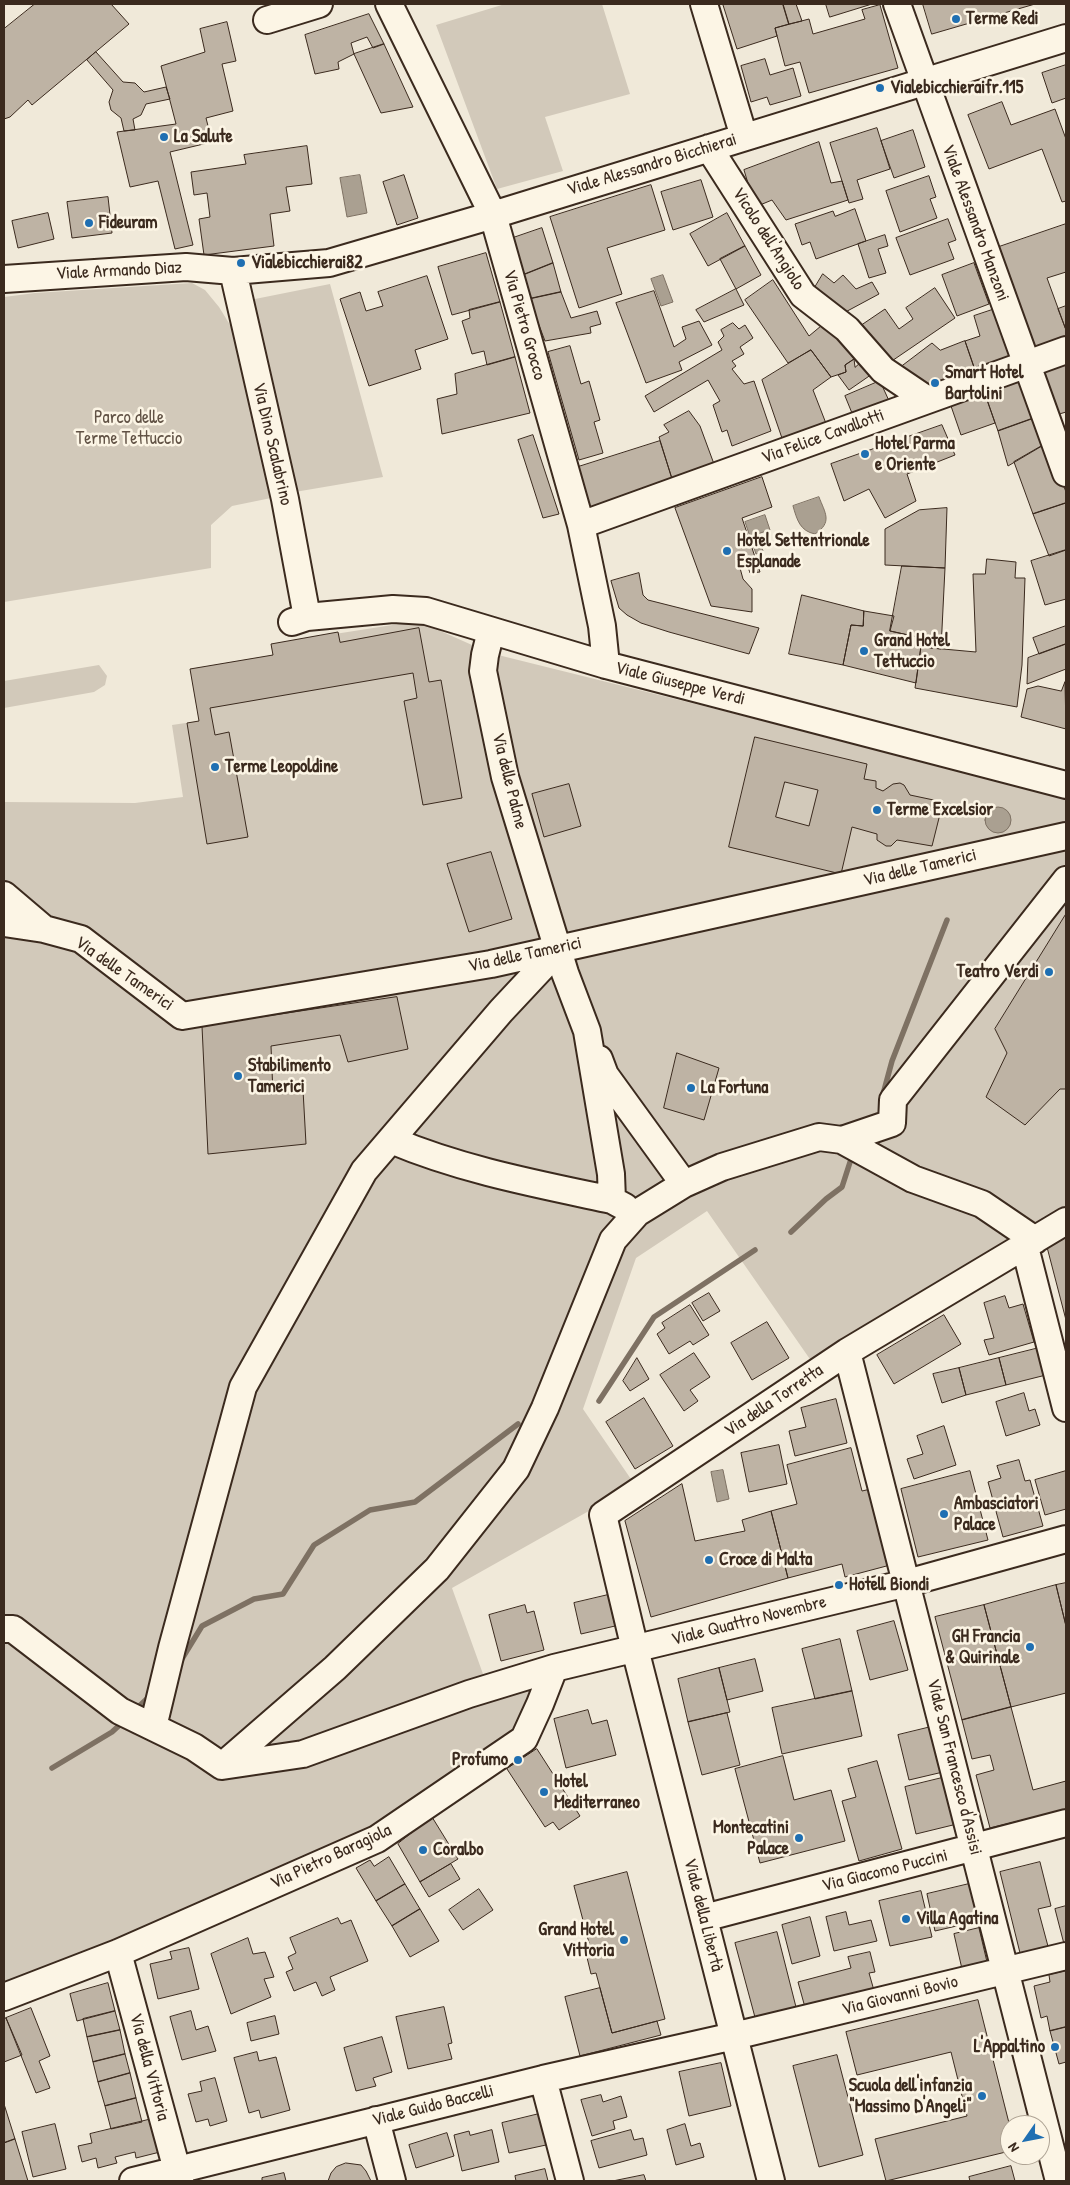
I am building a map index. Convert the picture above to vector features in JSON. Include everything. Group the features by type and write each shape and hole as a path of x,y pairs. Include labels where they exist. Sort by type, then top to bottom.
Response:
{"street":[{"path":"266,20 319,4"},
{"name":"Via Pietro Grocco","path":"389,4 493,215 581,526 602,626 606,665"},
{"path":"704,4 744,137"},
{"name":"Viale Alessandro Manzoni","path":"897,4 1066,474"},
{"name":"Viale Alessandro Bicchierai","path":"233,272 329,263 493,215 1066,38"},
{"name":"Vicolo dell'Angiolo","path":"709,148 803,295 847,329 883,370 926,400"},
{"name":"Viale Armando Diaz","path":"4,279 186,267 233,272"},
{"name":"Via Dino Scalabrino","path":"233,272 285,499 300,619"},
{"name":"Via Felice Cavallotti","path":"581,526 1066,350"},
{"name":"Viale Giuseppe Verdi","path":"300,619 393,609 426,610 606,665 1066,785"},
{"name":"Via delle Palme","path":"492,631 485,655 483,671 505,778 565,973 587,1031"},
{"name":"Via delle Tamerici","path":"4,923 44,929 81,939 182,1016 491,964 555,939 1066,836"},
{"path":"842,1140 892,1122 893,1100 1066,880"},
{"path":"4,895 44,929"},
{"path":"153,1727 172,1648 243,1387 364,1172 501,1011 555,939"},
{"path":"587,1031 605,1075 684,1184"},
{"path":"587,1031 611,1174 612,1200"},
{"path":"222,1766 335,1668 437,1569 516,1470 546,1408 613,1240 637,1212 684,1184 722,1167 788,1145 819,1137 842,1140 913,1179 982,1204 1030,1244 1060,1361 1066,1408"},
{"path":"391,1140 424,1154 481,1172 612,1200 637,1212"},
{"name":"Via della Torretta","path":"634,1649 603,1516 847,1352 1066,1221"},
{"name":"Viale San Francesco d'Assisi","path":"847,1352 1059,2181"},
{"name":"Viale Quattro Novembre","path":"634,1649 907,1584 1066,1539"},
{"path":"4,1629 13,1629 120,1711 194,1747 222,1766 302,1754 469,1694 554,1668 634,1649"},
{"name":"Viale della Libertà","path":"634,1649 771,2181"},
{"name":"Via Pietro Baragiola","path":"4,1997 118,1953 378,1839 524,1739 554,1668"},
{"name":"Via Giacomo Puccini","path":"704,1918 974,1848 1066,1822"},
{"name":"Via della Vittoria","path":"118,1953 179,2175"},
{"name":"Via Giovanni Bovio","path":"734,2036 1066,1956"},
{"name":"Viale Guido Baccelli","path":"133,2181 179,2175 376,2120 543,2079 734,2036"},
{"path":"543,2079 570,2181"},
{"path":"376,2120 392,2181"}],"green space":[{"path":"505,4 602,4 630,94 545,117 563,171 497,189 436,25"},
{"name":"Parco delle Terme Tettuccio","path":"192,283 205,290 219,307 235,333 276,497 232,506 211,525 211,568 4,602 4,297 35,293"},
{"path":"330,284 383,477 289,493 250,300"},
{"path":"418,621 490,653 1066,796 1066,1211 814,1365 707,1211 636,1258 583,1409 635,1485 452,1588 483,1674 547,1664 515,1737 374,1833 4,1988 4,802 135,803 183,797 172,725 199,721 190,669 273,655 271,644"},
{"path":"99,665 107,676 105,685 94,692 4,708 4,681"}],"shaded area":[{"path":"360,175 367,213 347,217 340,178"},
{"path":"663,275 673,302 661,306 651,279"},
{"path":"819,497 826,521 821,530 815,534 803,528 793,506"},
{"path":"765,515 770,530 757,534 763,551 756,554 745,522"},
{"path":"998,807 1007,811 1011,820 1007,829 998,833 989,829 985,820 989,811"},
{"path":"723,1470 729,1499 717,1502 711,1472"}],"building":[{"path":"35,4 111,4 129,24 32,105 28,100 10,117 4,119 4,29"},
{"path":"783,4 789,24 775,28 777,36 737,49 723,5"},
{"path":"783,4 796,4 802,21 789,24"},
{"path":"826,4 872,4 830,17"},
{"name":"Terme Redi","path":"923,4 1035,4 932,34"},
{"path":"880,5 898,68 809,93 800,62 785,66 775,28 809,19 813,34 865,19 862,10"},
{"path":"369,14 384,44 373,48 367,37 351,43 354,54 338,62 339,69 315,74 305,35"},
{"name":"La Salute","path":"227,22 236,61 222,64 233,111 206,118 212,142 170,152 193,245 175,249 158,181 130,187 117,132 176,124 161,66 205,52 200,29"},
{"path":"384,44 413,107 381,113 354,54"},
{"path":"96,52 123,82 135,83 144,92 166,87 170,99 146,104 141,115 133,119 135,130 124,131 121,118 111,110 109,102 113,90 87,60"},
{"path":"765,59 770,75 793,68 801,96 770,105 767,97 751,102 741,66"},
{"path":"1066,65 1066,98 1052,103 1042,73"},
{"path":"1002,102 1011,125 1055,109 1066,139 1066,201 1062,202 1042,149 989,169 968,115"},
{"path":"877,128 890,169 857,180 863,199 849,203 830,143"},
{"path":"913,130 925,167 894,178 881,141"},
{"path":"819,142 831,183 842,181 848,200 786,220 772,200 760,205 750,190 744,170"},
{"path":"307,146 312,184 286,187 290,211 270,214 274,246 204,255 199,219 210,217 207,193 194,195 191,172 246,164 244,155"},
{"path":"404,175 418,218 397,225 383,182"},
{"path":"929,176 936,197 930,199 937,218 900,232 886,191"},
{"path":"701,180 713,217 673,230 661,192"},
{"path":"651,185 665,230 607,248 622,294 579,308 550,217"},
{"path":"108,197 112,233 72,238 67,202"},
{"path":"855,209 866,241 816,259 810,242 802,245 795,224 833,211 835,216"},
{"path":"48,213 54,239 18,248 12,221"},
{"path":"727,213 745,246 708,266 690,234"},
{"path":"948,219 956,240 948,243 954,259 910,275 896,238"},
{"path":"1066,224 1066,272 1047,278 1066,330 1066,341 1033,353 996,248"},
{"path":"542,228 553,263 523,275 513,238"},
{"path":"885,235 888,246 878,249 886,273 869,278 858,244"},
{"path":"745,246 761,275 736,289 720,259"},
{"path":"486,253 500,302 452,315 438,267"},
{"path":"553,263 561,292 529,299 523,275"},
{"path":"974,263 989,304 957,316 942,275"},
{"path":"823,274 834,283 843,275 856,289 872,282 879,294 838,316 811,294"},
{"path":"427,276 448,339 415,350 421,369 369,386 340,299 360,292 366,311 383,306 378,292"},
{"path":"773,280 809,336 827,321 854,359 845,365 846,372 831,377 811,350 788,363 745,300"},
{"path":"935,288 955,318 883,367 857,328 885,309 899,329 913,319 906,308"},
{"path":"736,289 744,305 704,322 696,310"},
{"path":"654,291 674,347 686,339 682,327 699,321 712,345 679,362 682,370 646,383 616,303"},
{"path":"561,292 571,318 597,311 601,324 590,327 591,333 545,341 529,299"},
{"path":"500,302 515,357 487,365 484,351 472,354 462,321 470,318 469,310"},
{"path":"1066,306 1066,330 1058,309"},
{"path":"998,308 1016,360 976,373 965,341 980,336 974,316"},
{"path":"733,323 739,329 745,325 753,338 740,347 744,354 732,361 736,366 732,369 744,384 754,381 771,431 732,446 727,430 722,432 713,405 720,401 708,380 654,412 645,396 722,350 718,342 724,336 721,330"},
{"path":"965,341 976,373 923,392 899,368 932,343 940,350"},
{"path":"570,346 581,384 589,381 600,420 594,422 603,453 579,460 548,352"},
{"path":"811,350 831,377 813,390 827,426 784,444 762,380"},
{"path":"515,357 530,413 442,434 437,399 457,394 455,374"},
{"path":"866,358 875,372 849,390 838,375 846,372 845,365 854,359 855,367"},
{"path":"1066,364 1066,412 1056,415 1042,372"},
{"path":"1024,379 1037,417 998,431 985,394"},
{"path":"880,381 890,403 854,418 845,396"},
{"path":"985,394 995,423 961,435 951,406"},
{"path":"689,411 700,426 714,464 673,482 659,437 669,432 664,425"},
{"path":"1037,417 1047,443 1008,466 998,431"},
{"path":"942,425 955,455 907,474 916,501 885,518 869,489 844,501 831,464"},
{"path":"533,435 559,514 543,518 518,440"},
{"path":"660,441 673,482 588,509 575,468"},
{"path":"1047,443 1066,492 1066,503 1033,514 1014,462"},
{"path":"762,477 772,507 742,518 760,572 750,573 744,555 737,557 743,579 752,589 752,612 711,606 675,508"},
{"path":"1066,503 1066,550 1049,556 1033,514"},
{"path":"947,508 945,568 885,565 885,529 919,510"},
{"path":"1066,550 1066,599 1045,605 1031,561"},
{"path":"987,559 1016,562 1015,578 1025,578 1022,665 1017,707 915,688 921,647 976,652 973,574 985,574"},
{"path":"902,566 945,568 941,649 921,647 922,638 890,631"},
{"path":"639,573 643,595 648,600 759,628 749,654 669,632 641,623 627,615 619,608 611,581"},
{"path":"802,595 864,611 863,626 851,625 843,665 789,654"},
{"path":"864,611 894,616 890,631 922,638 916,683 843,665 851,625 863,626"},
{"path":"1066,626 1066,644 1039,654 1033,638"},
{"name":"Terme Leopoldine","path":"419,628 429,682 441,680 462,798 423,805 404,701 417,698 413,673 210,708 215,735 229,732 248,837 207,844 187,723 199,721 190,669 273,655 271,644 338,632 340,642"},
{"path":"1066,644 1066,669 1027,684 1028,658"},
{"path":"1065,682 1066,729 1021,717 1027,689 1038,686 1061,691"},
{"name":"Terme Excelsior","path":"755,737 867,764 864,779 876,781 876,788 883,791 893,784 900,783 904,785 910,795 943,802 932,846 897,840 891,846 886,846 877,840 877,834 852,827 841,874 729,847","holes":["785,782 818,790 809,826 776,817"]},
{"path":"569,784 581,826 544,837 532,794"},
{"path":"491,852 512,919 469,932 447,864"},
{"name":"Teatro Verdi","path":"1066,914 1066,1089 1060,1089 1025,1125 986,1097 1007,1053 995,1029"},
{"name":"Stabilimento Tamerici","path":"397,997 408,1049 348,1062 340,1035 271,1046 273,1094 303,1090 306,1144 208,1154 202,1026"},
{"name":"La Fortuna","path":"677,1053 719,1068 704,1120 664,1108"},
{"path":"1066,1236 1066,1320 1047,1247"},
{"path":"709,1293 720,1311 703,1321 692,1303"},
{"path":"1005,1296 1009,1308 1023,1304 1034,1342 989,1355 984,1340 994,1338 984,1303"},
{"path":"690,1305 709,1335 693,1345 690,1341 669,1354 657,1334 665,1328 662,1323"},
{"path":"944,1315 961,1344 894,1384 877,1355"},
{"path":"767,1322 789,1358 752,1380 731,1343"},
{"path":"1039,1348 1046,1375 1006,1385 999,1358"},
{"path":"694,1353 710,1377 690,1390 698,1401 684,1411 660,1375"},
{"path":"637,1358 649,1379 630,1391 623,1381"},
{"path":"999,1358 1006,1385 966,1395 959,1368"},
{"path":"959,1368 966,1395 942,1403 933,1374"},
{"path":"1024,1393 1029,1411 1035,1409 1040,1425 1006,1436 996,1402"},
{"path":"644,1398 673,1446 635,1469 606,1422"},
{"path":"836,1399 847,1443 795,1456 789,1431 806,1427 801,1408"},
{"path":"944,1426 956,1465 914,1479 907,1459 923,1454 917,1436"},
{"path":"779,1445 787,1484 749,1492 741,1453"},
{"path":"851,1448 862,1491 875,1488 894,1564 845,1577 842,1564 788,1578 771,1511 797,1504 787,1465"},
{"path":"1019,1460 1025,1481 1030,1480 1043,1526 1003,1537 988,1482 1001,1478 997,1466"},
{"name":"Ambasciatori Palace","path":"970,1471 988,1540 918,1557 901,1489"},
{"path":"1066,1471 1066,1509 1045,1515 1035,1480"},
{"name":"Croce di Malta","path":"682,1484 695,1541 745,1531 742,1520 771,1511 788,1578 651,1617 625,1521"},
{"path":"1066,1583 1066,1626 1056,1585"},
{"path":"1056,1585 1066,1626 1066,1693 1011,1707 984,1605"},
{"path":"608,1595 615,1626 581,1634 574,1603"},
{"path":"525,1605 527,1613 534,1611 544,1650 501,1661 489,1615"},
{"path":"984,1605 1011,1707 962,1720 935,1617"},
{"path":"894,1621 908,1670 870,1680 857,1631"},
{"path":"840,1639 852,1691 815,1699 802,1649"},
{"path":"755,1659 763,1691 727,1700 719,1668"},
{"path":"719,1668 730,1712 688,1722 678,1679"},
{"path":"852,1691 862,1736 782,1754 772,1708"},
{"path":"1011,1707 1033,1790 1066,1781 1066,1815 1036,1822 1035,1817 990,1828 976,1775 994,1770 990,1755 972,1759 962,1720"},
{"path":"588,1710 592,1724 607,1720 616,1755 566,1768 554,1719"},
{"path":"727,1713 740,1765 702,1775 688,1722"},
{"path":"931,1727 943,1772 909,1780 898,1735"},
{"name":"Hotel Mediterraneo","path":"537,1749 580,1816 559,1830 553,1822 545,1827 507,1769"},
{"path":"783,1756 794,1800 831,1790 845,1841 760,1863 735,1769"},
{"path":"877,1761 902,1849 859,1861 842,1801 856,1797 848,1769"},
{"path":"946,1777 957,1824 916,1834 905,1787"},
{"path":"432,1817 458,1859 420,1882 398,1844"},
{"path":"389,1857 405,1884 376,1901 356,1868 370,1860 374,1866"},
{"path":"1040,1862 1051,1906 1038,1909 1049,1950 1021,1957 1000,1872"},
{"path":"451,1864 460,1879 429,1897 420,1882"},
{"path":"627,1872 665,2019 612,2033 596,1973 591,1974 584,1945 589,1943 574,1886"},
{"path":"405,1884 420,1909 392,1926 376,1901"},
{"path":"969,1884 978,1921 935,1931 927,1894"},
{"path":"479,1889 493,1910 463,1930 449,1910"},
{"name":"Villa Agatina","path":"921,1891 932,1937 890,1946 879,1901"},
{"path":"1066,1906 1066,1943 1064,1944 1055,1909"},
{"path":"420,1909 439,1941 410,1957 392,1926"},
{"path":"846,1912 849,1925 871,1920 877,1941 834,1951 826,1917"},
{"path":"810,1917 820,1956 792,1964 782,1925"},
{"path":"338,1918 341,1924 351,1920 368,1961 330,1977 335,1990 322,1996 316,1982 294,1991 286,1972 293,1969 288,1957 296,1953 290,1938"},
{"path":"979,1928 987,1962 962,1969 954,1934"},
{"path":"777,1932 797,2011 756,2021 735,1943"},
{"path":"248,1938 253,1954 265,1952 274,1977 264,1979 271,1997 231,2014 211,1954"},
{"path":"189,1948 199,1989 158,1999 150,1964 172,1959 170,1952"},
{"path":"870,1952 875,1972 869,1973 875,1994 806,2011 798,1982 851,1968 848,1957"},
{"path":"1066,1971 1066,2027 1050,2031 1047,2016 1041,2018 1034,1986 1050,1982 1049,1975"},
{"path":"108,1983 115,2011 77,2021 70,1994"},
{"path":"600,1988 612,2033 657,2021 661,2035 580,2056 565,1997"},
{"name":"Scuola dell'infanzia \"Massimo D'Angeli\"","path":"978,2000 1007,2115 1000,2115 1000,2153 886,2181 875,2139 967,2116 951,2052 857,2075 846,2032"},
{"path":"444,2007 452,2043 448,2044 452,2059 408,2069 396,2017"},
{"path":"31,2008 50,2056 39,2061 50,2088 36,2093 6,2018"},
{"path":"115,2011 120,2030 87,2037 83,2019"},
{"path":"191,2011 196,2030 208,2026 216,2051 182,2060 170,2017"},
{"path":"275,2016 279,2034 251,2041 247,2023"},
{"path":"6,2018 22,2055 4,2062 4,2020"},
{"path":"1066,2027 1066,2062 1059,2064 1050,2031"},
{"path":"120,2030 125,2054 93,2062 87,2037"},
{"path":"382,2037 392,2072 373,2078 376,2086 356,2091 344,2048"},
{"path":"257,2052 259,2061 276,2057 290,2110 261,2118 259,2110 249,2113 234,2058"},
{"path":"125,2054 130,2073 98,2082 93,2062"},
{"path":"837,2055 863,2155 819,2167 793,2066"},
{"path":"721,2063 731,2106 689,2116 679,2072"},
{"path":"130,2073 136,2098 105,2106 98,2082"},
{"path":"215,2078 227,2121 210,2126 208,2119 196,2122 188,2094 202,2091 200,2082"},
{"path":"601,2095 603,2102 621,2096 627,2117 613,2121 615,2129 592,2136 581,2100"},
{"path":"136,2098 142,2122 111,2129 105,2106"},
{"path":"4,2104 15,2139 4,2143"},
{"path":"539,2114 546,2145 509,2153 502,2123"},
{"path":"152,2119 160,2152 136,2158 135,2152 115,2157 117,2163 98,2168 96,2158 82,2162 78,2146 92,2143 90,2134"},
{"path":"55,2124 66,2169 33,2177 22,2132"},
{"path":"685,2124 691,2146 700,2143 704,2157 676,2165 667,2130"},
{"path":"492,2130 499,2162 462,2171 454,2135 469,2131 470,2135"},
{"path":"631,2130 634,2140 643,2138 647,2155 599,2168 591,2141"},
{"path":"447,2133 454,2156 416,2168 409,2145"},
{"path":"15,2139 28,2181 4,2181 4,2143"},
{"path":"346,2163 361,2165 371,2181 328,2181 336,2167"},
{"path":"1011,2166 1015,2181 970,2181 969,2177"},
{"path":"545,2169 548,2181 516,2181 515,2176"},
{"path":"284,2173 286,2181 262,2181 262,2178"},
{"path":"644,2175 646,2181 613,2181"}],"waterway":[{"path":"882,1098 892,1061 947,920"},
{"path":"791,1232 826,1199 842,1187 852,1156"},
{"path":"599,1401 654,1317 755,1250"},
{"path":"180,1662 202,1626 254,1599 283,1594 314,1545 370,1510 415,1502 518,1424"},
{"path":"134,1711 151,1695"},
{"path":"52,1768 112,1732 124,1721"}],"place":[{"name":"Terme Redi","path":"956,19"},
{"name":"Vialebicchieraifr.115","path":"880,88"},
{"name":"La Salute","path":"164,137"},
{"name":"Fideuram","path":"89,223"},
{"name":"Vialebicchierai82","path":"241,263"},
{"name":"Smart Hotel Bartolini","path":"935,383"},
{"name":"Hotel Parma e Oriente","path":"865,454"},
{"name":"Hotel Settentrionale Esplanade","path":"727,551"},
{"name":"Grand Hotel Tettuccio","path":"864,651"},
{"name":"Terme Leopoldine","path":"215,767"},
{"name":"Terme Excelsior","path":"877,810"},
{"name":"Teatro Verdi","path":"1049,972"},
{"name":"Stabilimento Tamerici","path":"238,1076"},
{"name":"La Fortuna","path":"691,1088"},
{"name":"Ambasciatori Palace","path":"944,1514"},
{"name":"Croce di Malta","path":"709,1560"},
{"name":"Hotell Biondi","path":"839,1585"},
{"name":"GH Francia & Quirinale","path":"1030,1647"},
{"name":"Profumo","path":"518,1760"},
{"name":"Hotel Mediterraneo","path":"544,1792"},
{"name":"Montecatini Palace","path":"799,1838"},
{"name":"Coralbo","path":"423,1850"},
{"name":"Villa Agatina","path":"906,1919"},
{"name":"Grand Hotel Vittoria","path":"624,1940"},
{"name":"L'Appaltino","path":"1055,2047"},
{"name":"Scuola dell'infanzia \"Massimo D'Angeli\"","path":"982,2096"}]}
